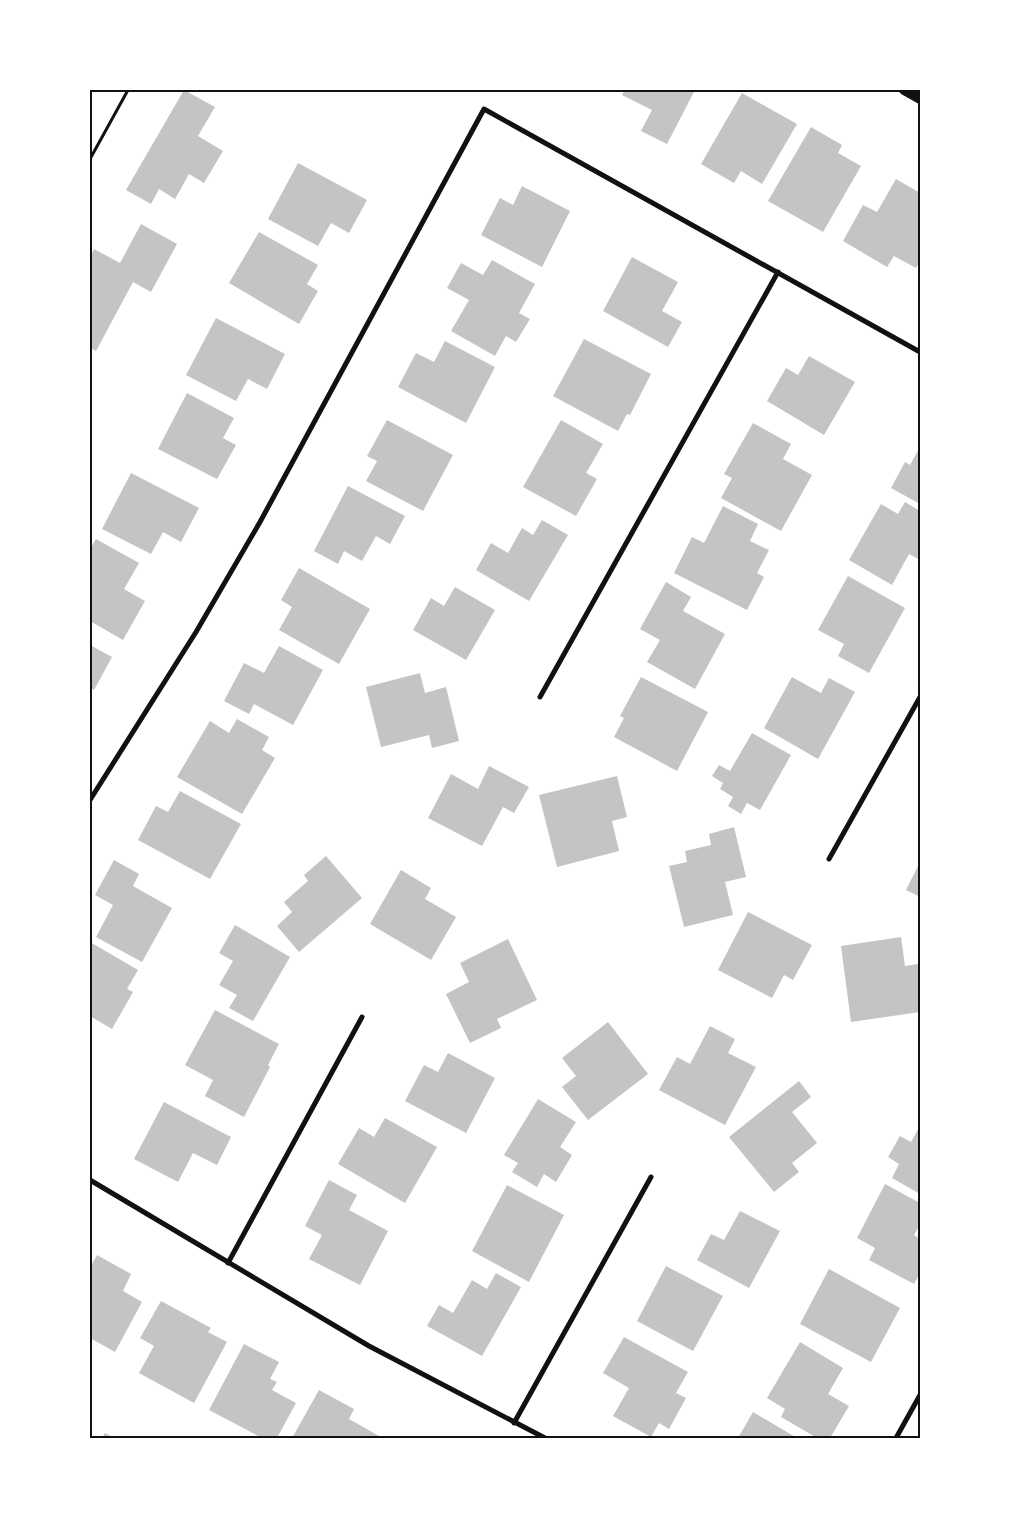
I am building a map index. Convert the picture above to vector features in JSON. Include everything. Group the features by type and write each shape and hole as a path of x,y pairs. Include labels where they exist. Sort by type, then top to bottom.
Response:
{"main road":[{"path":"904,90 920,99"}],"street":[{"path":"90,800 196,632 260,522 484,109 920,351"},
{"path":"540,697 778,272"},
{"path":"829,859 920,697"},
{"path":"228,1263 362,1017"},
{"path":"514,1423 651,1177"},
{"path":"90,1180 369,1346 545,1438"},
{"path":"896,1438 920,1395"}],"path":[{"path":"90,159 128,90"}],"building":[{"path":"184,90 215,107 198,136 223,151 204,183 189,174 175,199 159,189 151,204 126,190"},
{"path":"625,90 695,90 667,144 641,131 652,110 622,95"},
{"path":"742,93 797,124 762,184 741,171 734,183 701,164"},
{"path":"811,127 842,145 838,153 861,166 823,232 768,201"},
{"path":"298,163 367,200 349,233 331,223 318,246 268,219"},
{"path":"896,179 920,193 920,261 916,268 894,256 887,267 843,241 863,205 877,212"},
{"path":"522,186 570,211 542,267 481,235 500,198 513,205"},
{"path":"141,224 177,244 151,292 133,282 96,351 90,348 90,258 94,249 120,263"},
{"path":"259,232 318,265 307,284 318,291 299,324 229,283"},
{"path":"632,257 678,282 662,311 682,322 668,347 603,311"},
{"path":"492,260 535,284 519,313 530,319 516,342 506,336 495,356 451,331 469,300 447,288 461,263 483,275"},
{"path":"216,318 285,354 267,389 248,379 236,401 186,375"},
{"path":"584,339 651,374 630,415 627,414 618,431 553,396"},
{"path":"445,341 495,367 466,423 398,387 416,353 434,362"},
{"path":"809,356 855,382 824,435 767,401 786,368 798,375"},
{"path":"187,393 234,418 223,438 236,445 217,479 158,449"},
{"path":"387,420 453,455 423,511 366,481 377,461 367,456"},
{"path":"561,420 603,444 586,473 597,479 576,516 523,487"},
{"path":"753,423 791,444 783,459 812,475 781,531 721,498 732,478 724,474"},
{"path":"920,447 920,504 891,488 905,462 910,465"},
{"path":"131,473 199,508 181,542 163,532 151,554 102,529"},
{"path":"348,486 405,516 390,544 376,536 362,561 344,551 338,564 314,551"},
{"path":"905,502 920,511 920,560 909,554 892,585 849,560 881,504 898,514"},
{"path":"723,506 758,524 750,541 769,550 757,573 764,577 747,610 674,573 692,537 704,543"},
{"path":"542,520 568,535 529,601 476,570 491,543 508,553 522,528 533,535"},
{"path":"96,539 139,563 124,589 145,601 123,640 90,621 90,549"},
{"path":"299,568 370,609 339,664 279,630 292,607 281,600"},
{"path":"848,576 905,608 869,673 838,656 844,644 818,630"},
{"path":"666,582 691,597 683,611 725,634 695,689 647,662 660,640 640,629"},
{"path":"455,587 495,610 466,660 413,630 431,598 444,606"},
{"path":"90,645 112,657 94,690 90,688"},
{"path":"279,646 323,670 293,725 254,704 249,714 224,701 244,663 264,673"},
{"path":"420,673 425,693 446,687 459,741 432,748 429,735 381,747 366,687"},
{"path":"641,677 708,712 677,771 614,737 624,718 620,716"},
{"path":"792,677 821,693 829,678 855,692 818,759 764,728"},
{"path":"237,719 269,737 262,750 275,758 242,814 177,777 210,721 229,733"},
{"path":"752,733 791,755 760,810 747,803 741,814 728,806 733,797 720,789 723,783 712,776 719,765 730,771"},
{"path":"489,766 529,787 514,813 503,807 482,846 428,818 451,774 478,789"},
{"path":"617,776 627,817 612,821 619,851 557,867 539,795"},
{"path":"180,791 241,824 210,879 138,840 156,806 168,812"},
{"path":"734,827 746,877 725,882 733,915 684,927 669,866 687,862 685,851 711,845 709,834"},
{"path":"326,856 362,898 299,952 277,926 292,912 284,902 308,881 304,875"},
{"path":"114,860 139,874 133,886 172,908 142,962 96,937 113,905 95,895"},
{"path":"920,862 920,897 906,890"},
{"path":"401,870 431,888 425,899 456,917 431,960 370,924"},
{"path":"748,912 812,945 793,980 784,975 772,998 718,970"},
{"path":"235,925 290,957 253,1021 229,1008 237,995 219,985 233,961 219,953"},
{"path":"901,937 905,966 918,964 920,1012 851,1022 841,946"},
{"path":"508,939 537,1000 497,1019 501,1028 470,1043 446,994 469,982 460,963"},
{"path":"90,942 138,970 127,989 133,992 112,1029 90,1016"},
{"path":"215,1010 279,1044 268,1065 270,1067 244,1117 205,1096 213,1080 185,1065"},
{"path":"608,1022 648,1074 588,1120 562,1087 576,1076 562,1058"},
{"path":"710,1026 735,1039 728,1053 756,1067 725,1125 659,1090 677,1057 690,1064"},
{"path":"448,1053 495,1078 466,1133 405,1101 424,1065 438,1072"},
{"path":"799,1081 811,1097 792,1112 817,1143 792,1163 799,1172 774,1192 729,1137"},
{"path":"538,1099 576,1122 560,1147 572,1155 556,1182 544,1174 537,1187 512,1172 518,1163 504,1155"},
{"path":"164,1102 231,1137 217,1165 193,1153 178,1182 134,1159"},
{"path":"385,1118 437,1147 405,1203 338,1164 359,1128 374,1137"},
{"path":"920,1126 920,1194 892,1178 899,1164 888,1157 900,1136 911,1142"},
{"path":"329,1180 357,1195 349,1210 388,1231 360,1285 309,1259 322,1235 305,1226"},
{"path":"885,1184 920,1203 920,1224 914,1235 920,1239 920,1273 914,1284 869,1260 875,1248 857,1238"},
{"path":"507,1185 564,1215 529,1282 472,1251"},
{"path":"740,1211 780,1231 749,1288 697,1260 711,1234 724,1240"},
{"path":"97,1255 131,1274 123,1291 142,1302 115,1352 90,1338 90,1268"},
{"path":"666,1266 723,1296 693,1351 637,1321"},
{"path":"829,1269 900,1308 871,1362 800,1324"},
{"path":"496,1273 521,1287 482,1356 427,1326 439,1305 453,1313 472,1280 487,1289"},
{"path":"161,1301 211,1328 208,1332 227,1342 194,1403 139,1373 154,1346 140,1338"},
{"path":"624,1337 688,1372 676,1393 686,1398 669,1429 659,1423 651,1437 613,1416 629,1388 603,1373"},
{"path":"800,1342 843,1368 828,1394 849,1406 830,1438 817,1438 781,1417 785,1409 767,1398"},
{"path":"244,1344 279,1362 270,1379 277,1382 272,1390 296,1403 277,1438 262,1438 209,1410"},
{"path":"319,1390 354,1409 349,1419 379,1436 378,1438 292,1438"},
{"path":"753,1412 797,1438 738,1438"},
{"path":"105,1433 114,1438 102,1438"}]}
